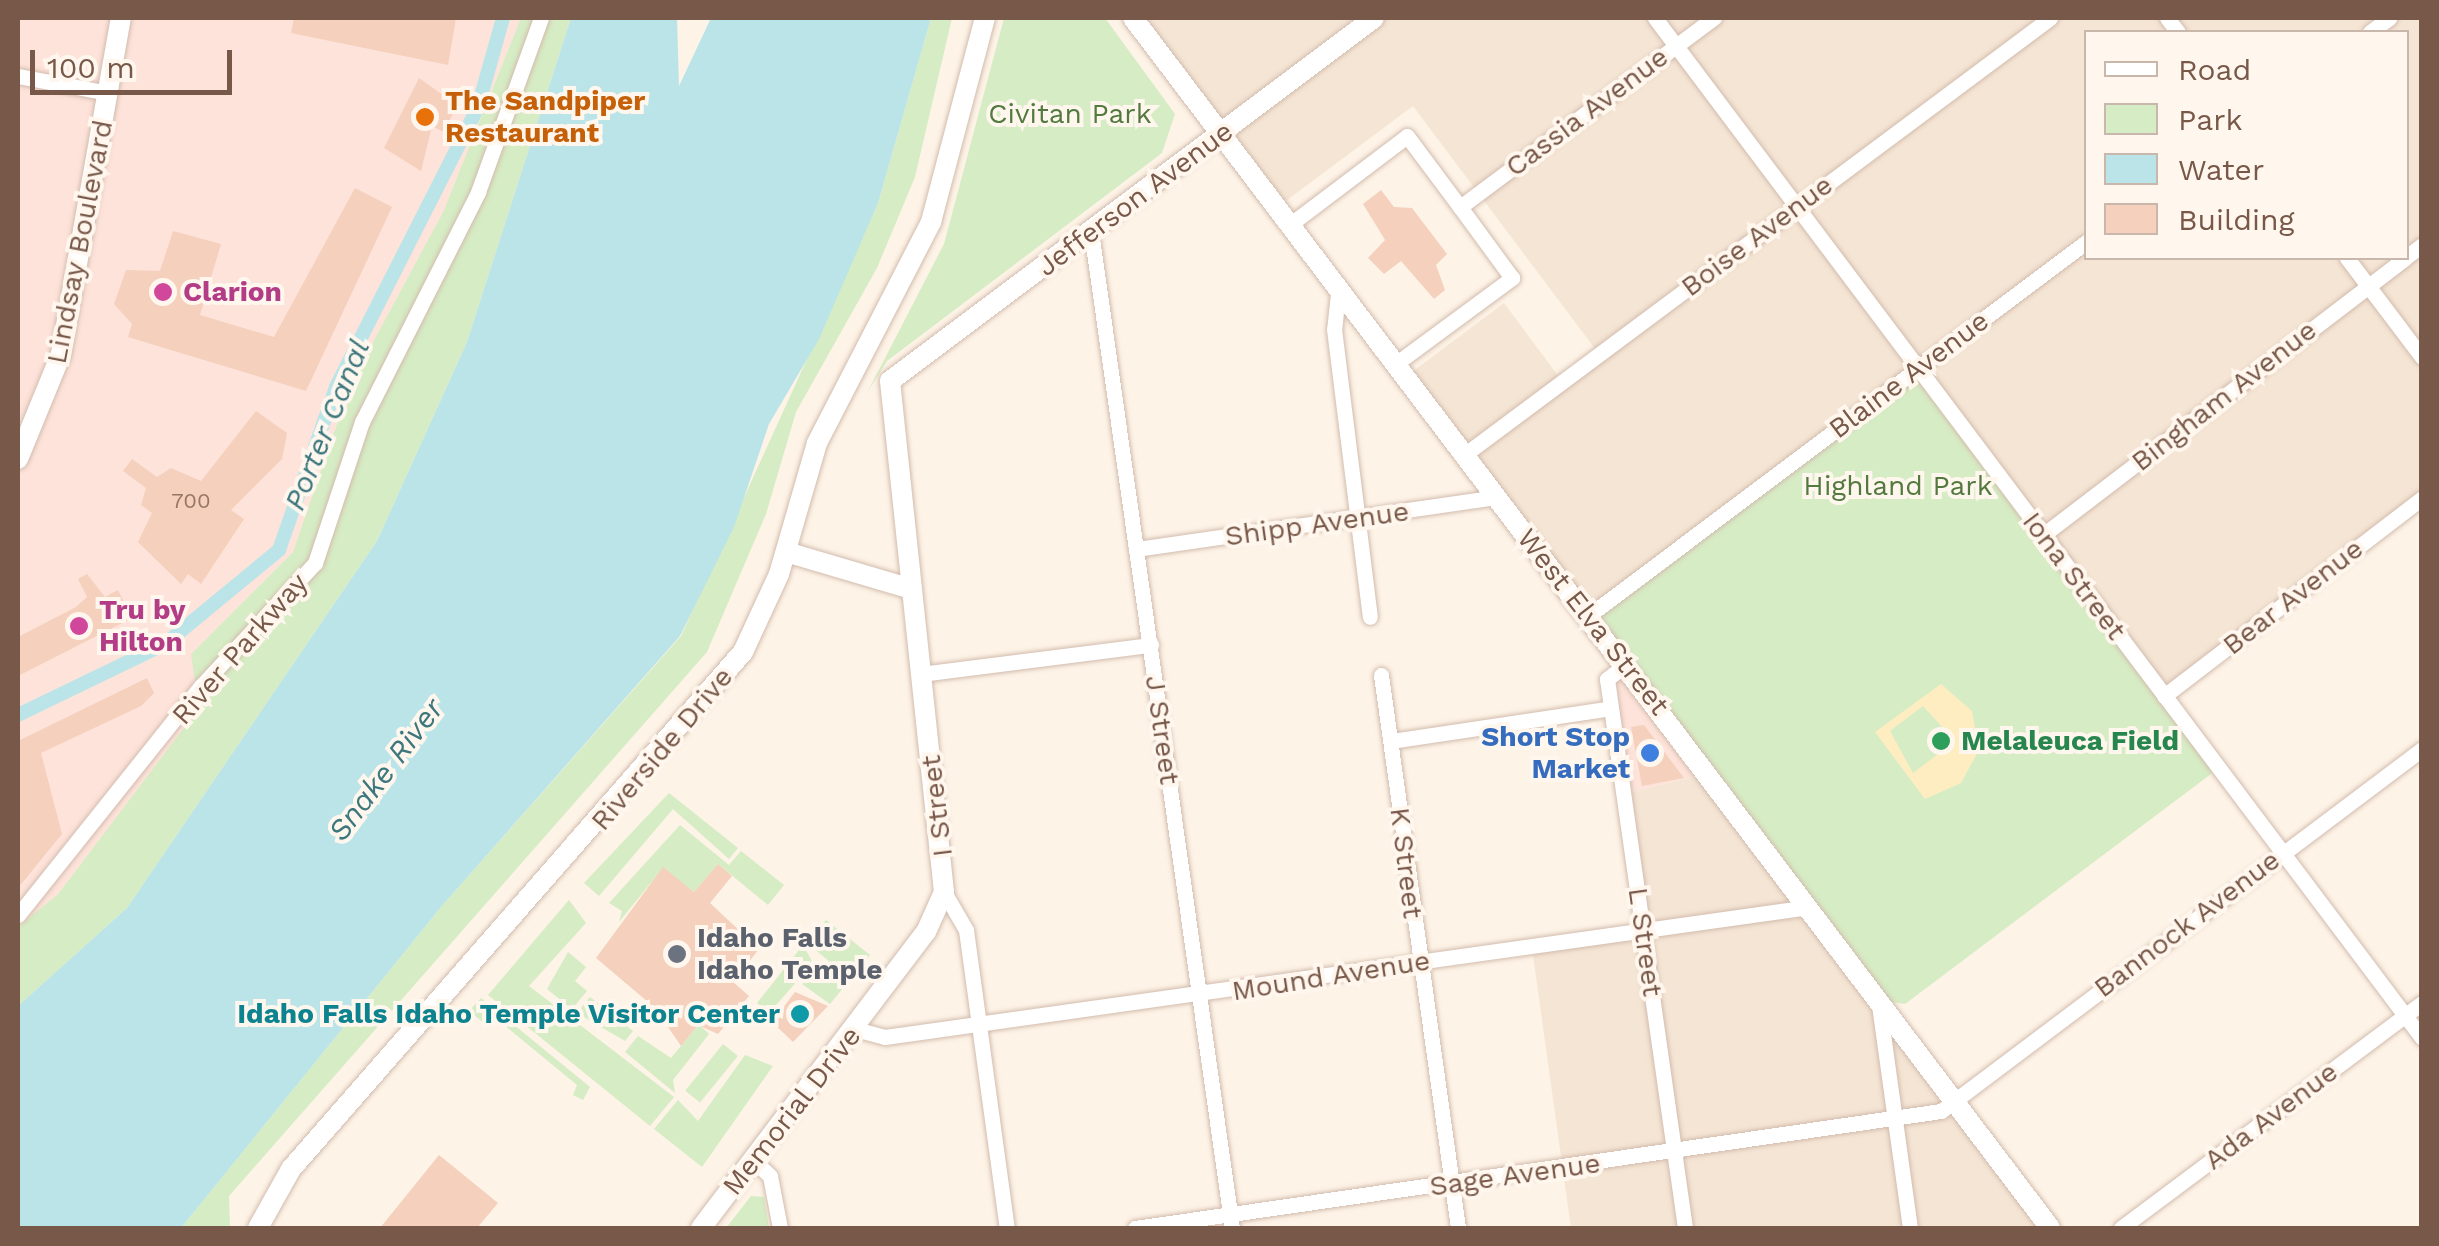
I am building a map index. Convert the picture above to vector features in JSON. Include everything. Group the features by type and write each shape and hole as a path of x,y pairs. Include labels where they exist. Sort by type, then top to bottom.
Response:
{"street":[{"name":"Lindsay Boulevard","path":"18,459 54,380 121,18"},
{"name":"River Parkway","path":"18,915 200,686 315,563 362,422 478,192 541,18"},
{"name":"Riverside Drive","path":"258,1228 298,1160 710,700 743,652 786,552 825,425 931,222 985,18"},
{"name":"West Elva Street","path":"1133,18 2050,1228"},
{"name":"Jefferson Avenue","path":"894,378 1374,18"},
{"name":"Iona Street","path":"1654,18 2422,1038"},
{"name":"Cassia Avenue","path":"1460,207 1714,18"},
{"name":"Boise Avenue","path":"1464,455 2050,18"},
{"path":"18,76 108,93"},
{"path":"1288,226 1407,136 1512,278 1394,365"},
{"name":"J Street","path":"1091,231 1231,1222"},
{"name":"Blaine Avenue","path":"1588,616 2084,244"},
{"path":"2348,260 2422,357"},
{"name":"Bingham Avenue","path":"2043,535 2402,260"},
{"path":"1338,292 1370,617"},
{"name":"I Street","path":"894,378 944,892 966,930 1007,1228"},
{"name":"Shipp Avenue","path":"1136,549 1497,497"},
{"name":"Bear Avenue","path":"2164,696 2422,498"},
{"path":"786,552 912,589"},
{"path":"920,674 1151,644"},
{"name":"L Street","path":"1626,665 1606,679 1685,1228"},
{"name":"K Street","path":"1381,676 1458,1228"},
{"path":"1391,741 1611,708"},
{"name":"Bannock Avenue","path":"1895,1120 1954,1101 2422,750"},
{"name":"Memorial Drive","path":"701,1228 855,1029 944,892"},
{"name":"Mound Avenue","path":"855,1029 885,1037 1199,996 1808,907"},
{"path":"1878,1000 1910,1228"},
{"name":"Ada Avenue","path":"2121,1228 2422,1003"},
{"name":"Sage Avenue","path":"1135,1228 1231,1222 1452,1183 1895,1120"},
{"path":"754,1161 770,1176 780,1228"}],"shaded area":[{"path":"18,18 521,18 443,212 351,383 293,552 192,653 199,708 58,894 18,927"},
{"path":"1132,18 2421,18 2421,498 2164,696 1588,616 1404,378 1504,303 1562,381 1599,354 1413,106 1275,209"},
{"path":"1625,665 1708,773 1624,794 1607,679"},
{"path":"1708,773 2050,1228 1571,1228 1532,948 1643,932 1624,794"}],"green space":[{"path":"521,18 571,18 467,342 377,541 127,908 18,1006 18,927 58,894 199,708 191,654 293,552 351,383 443,212"},
{"path":"931,18 952,18 915,177 877,268 796,412 766,514 707,652 229,1196 230,1228 181,1228 441,907 681,636 878,203"},
{"name":"Civitan Park","path":"1004,18 1105,18 1175,114 1162,153 887,361 867,393 944,244"},
{"name":"Melaleuca Field","path":"1918,368 2219,768 1905,1004 1878,1000 1588,616"},
{"path":"669,793 738,848 729,859 673,809 599,896 584,883"},
{"path":"680,825 729,865 741,851 784,885 768,905 718,864 694,892 663,868 619,922 622,911 609,903"},
{"path":"569,900 586,923 529,986 674,1097 650,1126 488,995"},
{"path":"826,920 870,955 830,1004 802,984 829,961 807,943"},
{"path":"803,945 813,963 769,1013 757,1003"},
{"path":"568,952 586,967 575,981 587,991 572,1009 547,989"},
{"path":"590,997 633,1031 625,1041 577,1013"},
{"path":"481,998 590,1087 583,1100 573,1095 577,1085 493,1016 484,1023 469,1011"},
{"path":"699,1024 709,1034 673,1080 675,1093 625,1052 638,1036 671,1058"},
{"path":"723,1044 738,1056 700,1103 685,1091"},
{"path":"745,1055 773,1066 702,1167 654,1129 678,1100 698,1121"},
{"path":"751,1196 764,1197 769,1228 726,1228"}],"sand":[{"path":"1941,684 1972,711 1979,750 1961,783 1925,799 1875,732","holes":["1923,706 1955,741 1913,773 1890,731"]}],"water":[{"name":"Snake River","path":"571,18 677,18 679,86 711,18 931,18 878,203 819,339 769,424 734,527 680,636 441,907 181,1228 18,1228 18,1006 127,908 377,541 467,342"}],"building":[{"path":"294,18 456,18 448,65 291,33"},
{"name":"The Sandpiper Restaurant","path":"419,78 457,105 444,132 432,126 421,171 384,148"},
{"name":"Clarion","path":"355,188 392,207 306,391 128,337 132,324 114,304 126,270 160,271 173,231 221,244 200,315 274,337"},
{"path":"1381,190 1394,207 1412,208 1447,254 1436,265 1445,290 1434,299 1401,261 1384,274 1368,258 1385,240 1363,204"},
{"path":"256,411 287,433 282,459 231,510 244,519 201,584 188,574 181,584 138,542 152,513 141,505 146,488 123,471 132,459 157,477 171,468 201,481"},
{"name":"Tru by Hilton","path":"87,574 105,597 118,590 132,618 18,676 18,637 76,607 87,597 78,579"},
{"path":"147,678 154,693 141,706 41,753 62,834 18,888 18,741"},
{"name":"Short Stop Market","path":"1644,725 1684,778 1642,786 1631,727"},
{"name":"Idaho Falls Idaho Temple","path":"718,864 732,876 710,903 759,949 733,982 749,996 718,1034 698,1025 681,1046 655,1008 596,958 663,867 694,892"},
{"name":"Idaho Falls Idaho Temple Visitor Center","path":"795,992 828,1006 793,1042 772,1022"},
{"path":"439,1155 498,1203 477,1228 380,1228"}],"waterway":[{"name":"Porter Canal","path":"18,715 165,644 279,550 336,387 478,107 503,18"}],"place":[{"name":"The Sandpiper Restaurant","path":"425,117"},
{"name":"Clarion","path":"163,292"},
{"name":"Tru by Hilton","path":"79,626"},
{"name":"Melaleuca Field","path":"1941,741"},
{"name":"Short Stop Market","path":"1650,753"},
{"name":"Idaho Falls Idaho Temple","path":"677,954"},
{"name":"Idaho Falls Idaho Temple Visitor Center","path":"800,1014"}],"park label":[{"name":"Highland Park","path":"1898,486"}]}
